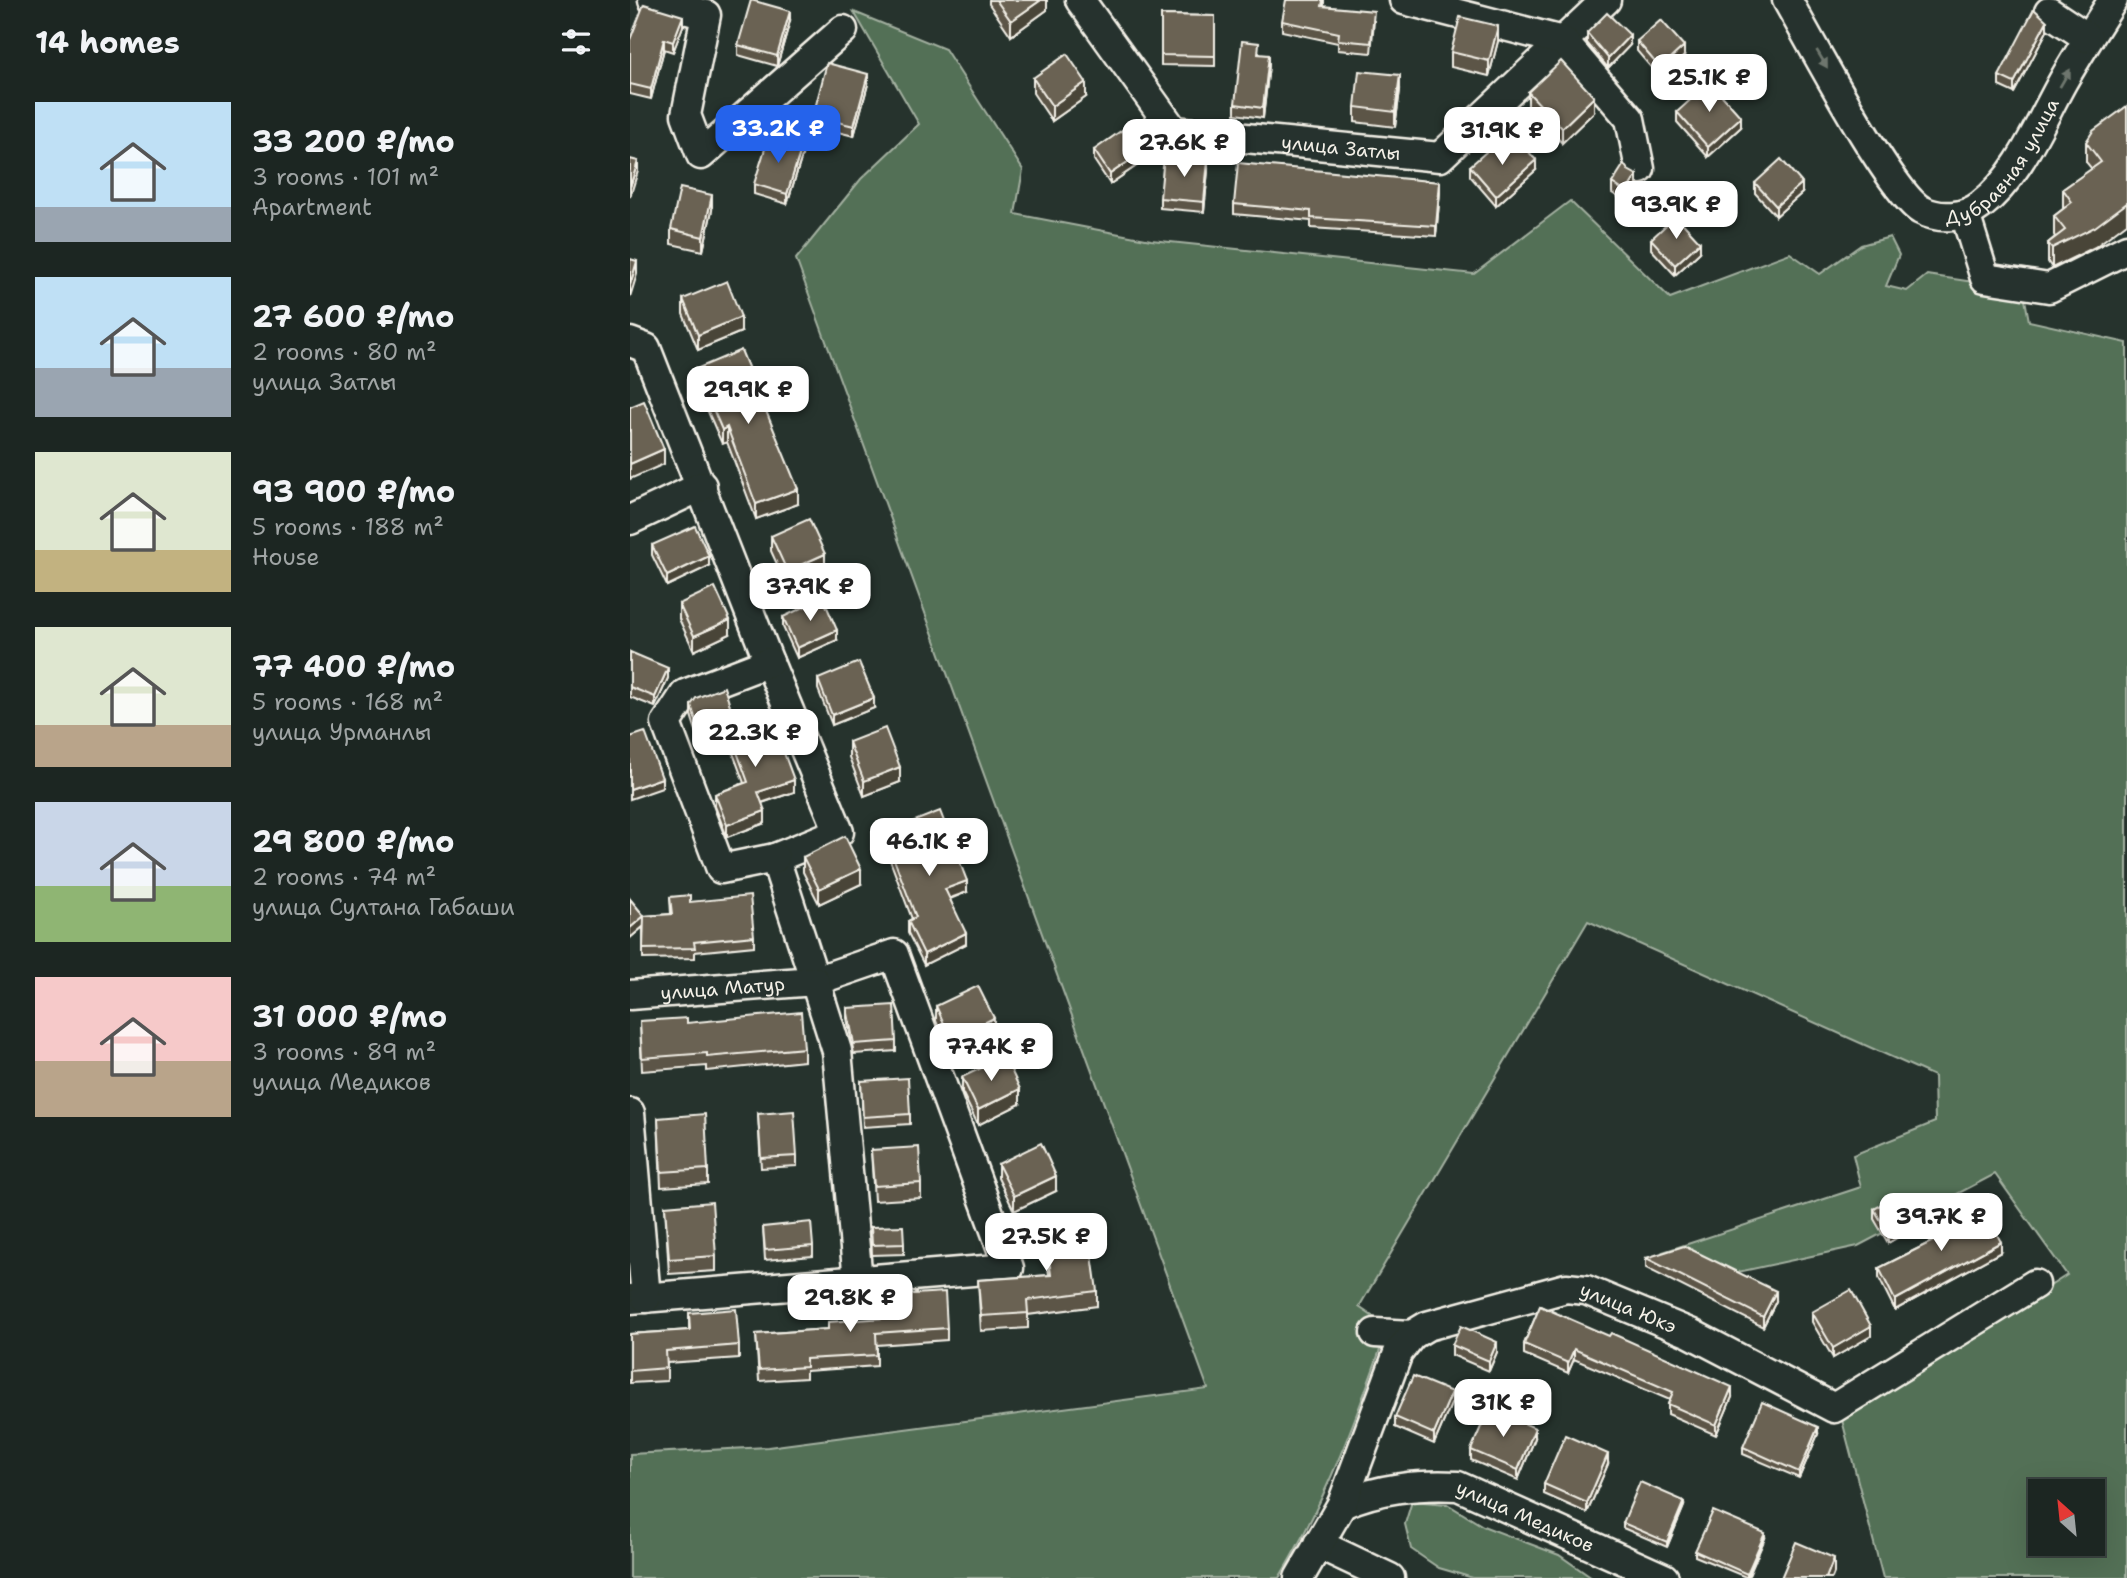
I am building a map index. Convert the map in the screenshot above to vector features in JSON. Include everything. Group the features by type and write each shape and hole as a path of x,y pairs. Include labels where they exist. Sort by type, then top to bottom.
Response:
{"street":[{"path":"653,0 706,15 686,115 701,155 843,30"},
{"name":"улица Затлы","path":"1080,0 1174,131 1440,157 1606,0"},
{"path":"1404,0 1563,41 1630,119 1640,169"},
{"name":"Дубравная улица","path":"1787,0 1907,197 1920,209 1934,215 1965,214 1980,206 2009,176 2111,2"},
{"path":"2049,12 2088,38"},
{"path":"1965,214 1985,278 2049,288 2127,249"},
{"path":"630,342 646,348 839,832 775,858 721,869 666,723 685,694 769,662"},
{"path":"630,520 702,486"},
{"path":"630,1113 638,1299 858,1281 837,1051 775,858"},
{"name":"улица Матур","path":"630,995 815,981 894,954 1009,1268 858,1281"},
{"name":"улица Юкэ","path":"1375,1332 1412,1335 1427,1326 1566,1288 1586,1290 1690,1333 1834,1408 2035,1284"},
{"path":"1298,1578 1342,1504 1398,1353 1412,1335"},
{"name":"улица Медиков","path":"1342,1504 1371,1492 1426,1484 1458,1486 1664,1578"},
{"path":"1318,1544 1390,1578"}],"green space":[{"path":"854,12 945,49 1023,170 1015,214 1151,240 1474,274 1570,201 1670,298 1790,253 1820,274 1861,245 1890,237 1899,255 1886,286 1907,291 1927,275 2000,286 2024,294 2029,321 2127,343 2127,1578 1883,1578 1842,1420 2067,1275 1995,1174 1858,1246 1692,1282 1663,1252 1861,1187 1853,1155 1935,1122 1934,1076 1588,921 1359,1307 1388,1327 1327,1487 1279,1578 630,1578 630,1454 768,1447 1208,1389 796,259 861,179 919,124"},
{"path":"1412,1501 1447,1504 1483,1526 1559,1555 1592,1578 1473,1578 1439,1568 1411,1549 1405,1524"}],"building":[{"path":"751,0 790,11 777,56 738,45"},
{"path":"996,0 1041,0 1011,21"},
{"path":"1286,0 1323,0 1322,6 1374,11 1371,43 1338,40 1339,33 1282,21"},
{"path":"644,4 683,16 673,42 664,39 651,89 630,84 630,40"},
{"path":"2034,9 2047,21 2014,83 1999,76"},
{"path":"1607,13 1630,35 1608,58 1587,33"},
{"path":"1161,15 1215,16 1215,56 1161,55"},
{"path":"1460,17 1498,26 1489,61 1451,52"},
{"path":"1661,20 1684,46 1660,68 1637,41"},
{"path":"1242,41 1259,43 1258,54 1269,55 1263,108 1235,104"},
{"path":"1067,54 1086,82 1052,106 1033,78"},
{"path":"1561,61 1594,97 1562,128 1528,92"},
{"path":"827,63 868,74 854,126 813,116"},
{"path":"1359,71 1400,75 1395,112 1355,107"},
{"path":"1710,82 1741,117 1708,147 1677,112"},
{"path":"2127,106 2127,203 2095,227 2052,248 2048,243 2065,230 2054,216 2072,202 2063,189 2101,162 2086,142 2093,131"},
{"path":"1128,126 1145,150 1110,174 1094,150"},
{"path":"769,136 802,146 787,194 754,184"},
{"path":"1519,141 1536,160 1496,196 1470,166 1494,145 1503,155"},
{"path":"1164,156 1208,160 1204,202 1160,198"},
{"path":"630,159 638,161 630,187"},
{"path":"1781,159 1802,183 1776,206 1755,183"},
{"path":"1238,163 1440,182 1436,226 1311,218 1311,211 1234,204"},
{"path":"1624,164 1637,175 1626,192 1612,183"},
{"path":"680,188 712,195 703,237 671,229"},
{"path":"1676,216 1700,242 1675,265 1651,239"},
{"path":"630,259 637,261 630,285"},
{"path":"727,281 741,317 698,335 683,299"},
{"path":"741,350 798,489 756,504 727,427 722,430 696,369"},
{"path":"644,401 664,449 630,464 630,407"},
{"path":"809,519 825,554 787,571 771,536"},
{"path":"695,526 709,556 667,576 652,545"},
{"path":"715,587 730,620 694,636 679,604"},
{"path":"823,598 837,630 797,648 783,617"},
{"path":"630,652 668,668 655,697 630,687"},
{"path":"859,662 874,698 832,715 818,679"},
{"path":"724,687 733,715 698,727 691,705 696,698"},
{"path":"770,715 794,780 758,792 765,811 727,825 715,794 748,782 729,730"},
{"path":"885,728 900,767 864,781 849,742"},
{"path":"645,732 662,778 630,789 630,737"},
{"path":"940,811 967,881 945,889 966,933 924,954 908,921 916,917 884,833"},
{"path":"845,836 861,869 819,889 803,857"},
{"path":"690,895 690,902 750,896 754,936 694,942 695,948 643,949 644,916 672,914 670,897"},
{"path":"630,899 644,916 630,928"},
{"path":"978,986 994,1018 951,1039 936,1006"},
{"path":"894,1005 896,1041 854,1044 847,1008"},
{"path":"801,1012 804,1048 707,1057 707,1053 642,1058 640,1021 687,1018 687,1023"},
{"path":"1005,1057 1020,1089 978,1110 962,1077"},
{"path":"908,1078 910,1114 863,1117 861,1081"},
{"path":"794,1111 797,1156 761,1158 758,1114"},
{"path":"705,1114 708,1169 661,1172 658,1118"},
{"path":"1041,1143 1056,1176 1014,1196 998,1164"},
{"path":"919,1147 921,1183 874,1186 871,1150"},
{"path":"1894,1198 1907,1222 1888,1233 1874,1209"},
{"path":"712,1202 716,1256 669,1259 665,1206"},
{"path":"1983,1207 2001,1242 1895,1300 1879,1268 1935,1240 1931,1234"},
{"path":"1087,1219 1097,1291 1027,1300 1028,1313 981,1316 978,1280 1051,1275 1045,1225"},
{"path":"811,1222 813,1246 765,1250 763,1227"},
{"path":"903,1226 904,1244 872,1245 871,1227"},
{"path":"1684,1246 1776,1291 1763,1317 1646,1258"},
{"path":"1851,1290 1871,1326 1833,1348 1812,1312"},
{"path":"945,1292 947,1328 876,1333 877,1355 806,1359 806,1367 759,1370 756,1334 828,1329 828,1322 899,1317 898,1295"},
{"path":"1540,1306 1609,1336 1611,1333 1732,1387 1716,1425 1668,1404 1673,1392 1574,1349 1568,1363 1524,1344"},
{"path":"736,1309 739,1345 666,1351 667,1368 630,1371 630,1334 690,1330 689,1313"},
{"path":"1461,1326 1497,1342 1489,1361 1452,1345"},
{"path":"1413,1376 1452,1392 1434,1434 1395,1417"},
{"path":"1762,1402 1818,1427 1799,1472 1743,1447"},
{"path":"1489,1408 1535,1428 1518,1470 1471,1450"},
{"path":"1565,1435 1608,1454 1587,1503 1544,1484"},
{"path":"1640,1482 1684,1501 1667,1542 1623,1523"},
{"path":"1713,1511 1765,1533 1747,1574 1695,1551"},
{"path":"1796,1542 1834,1558 1826,1578 1781,1578"}]}
